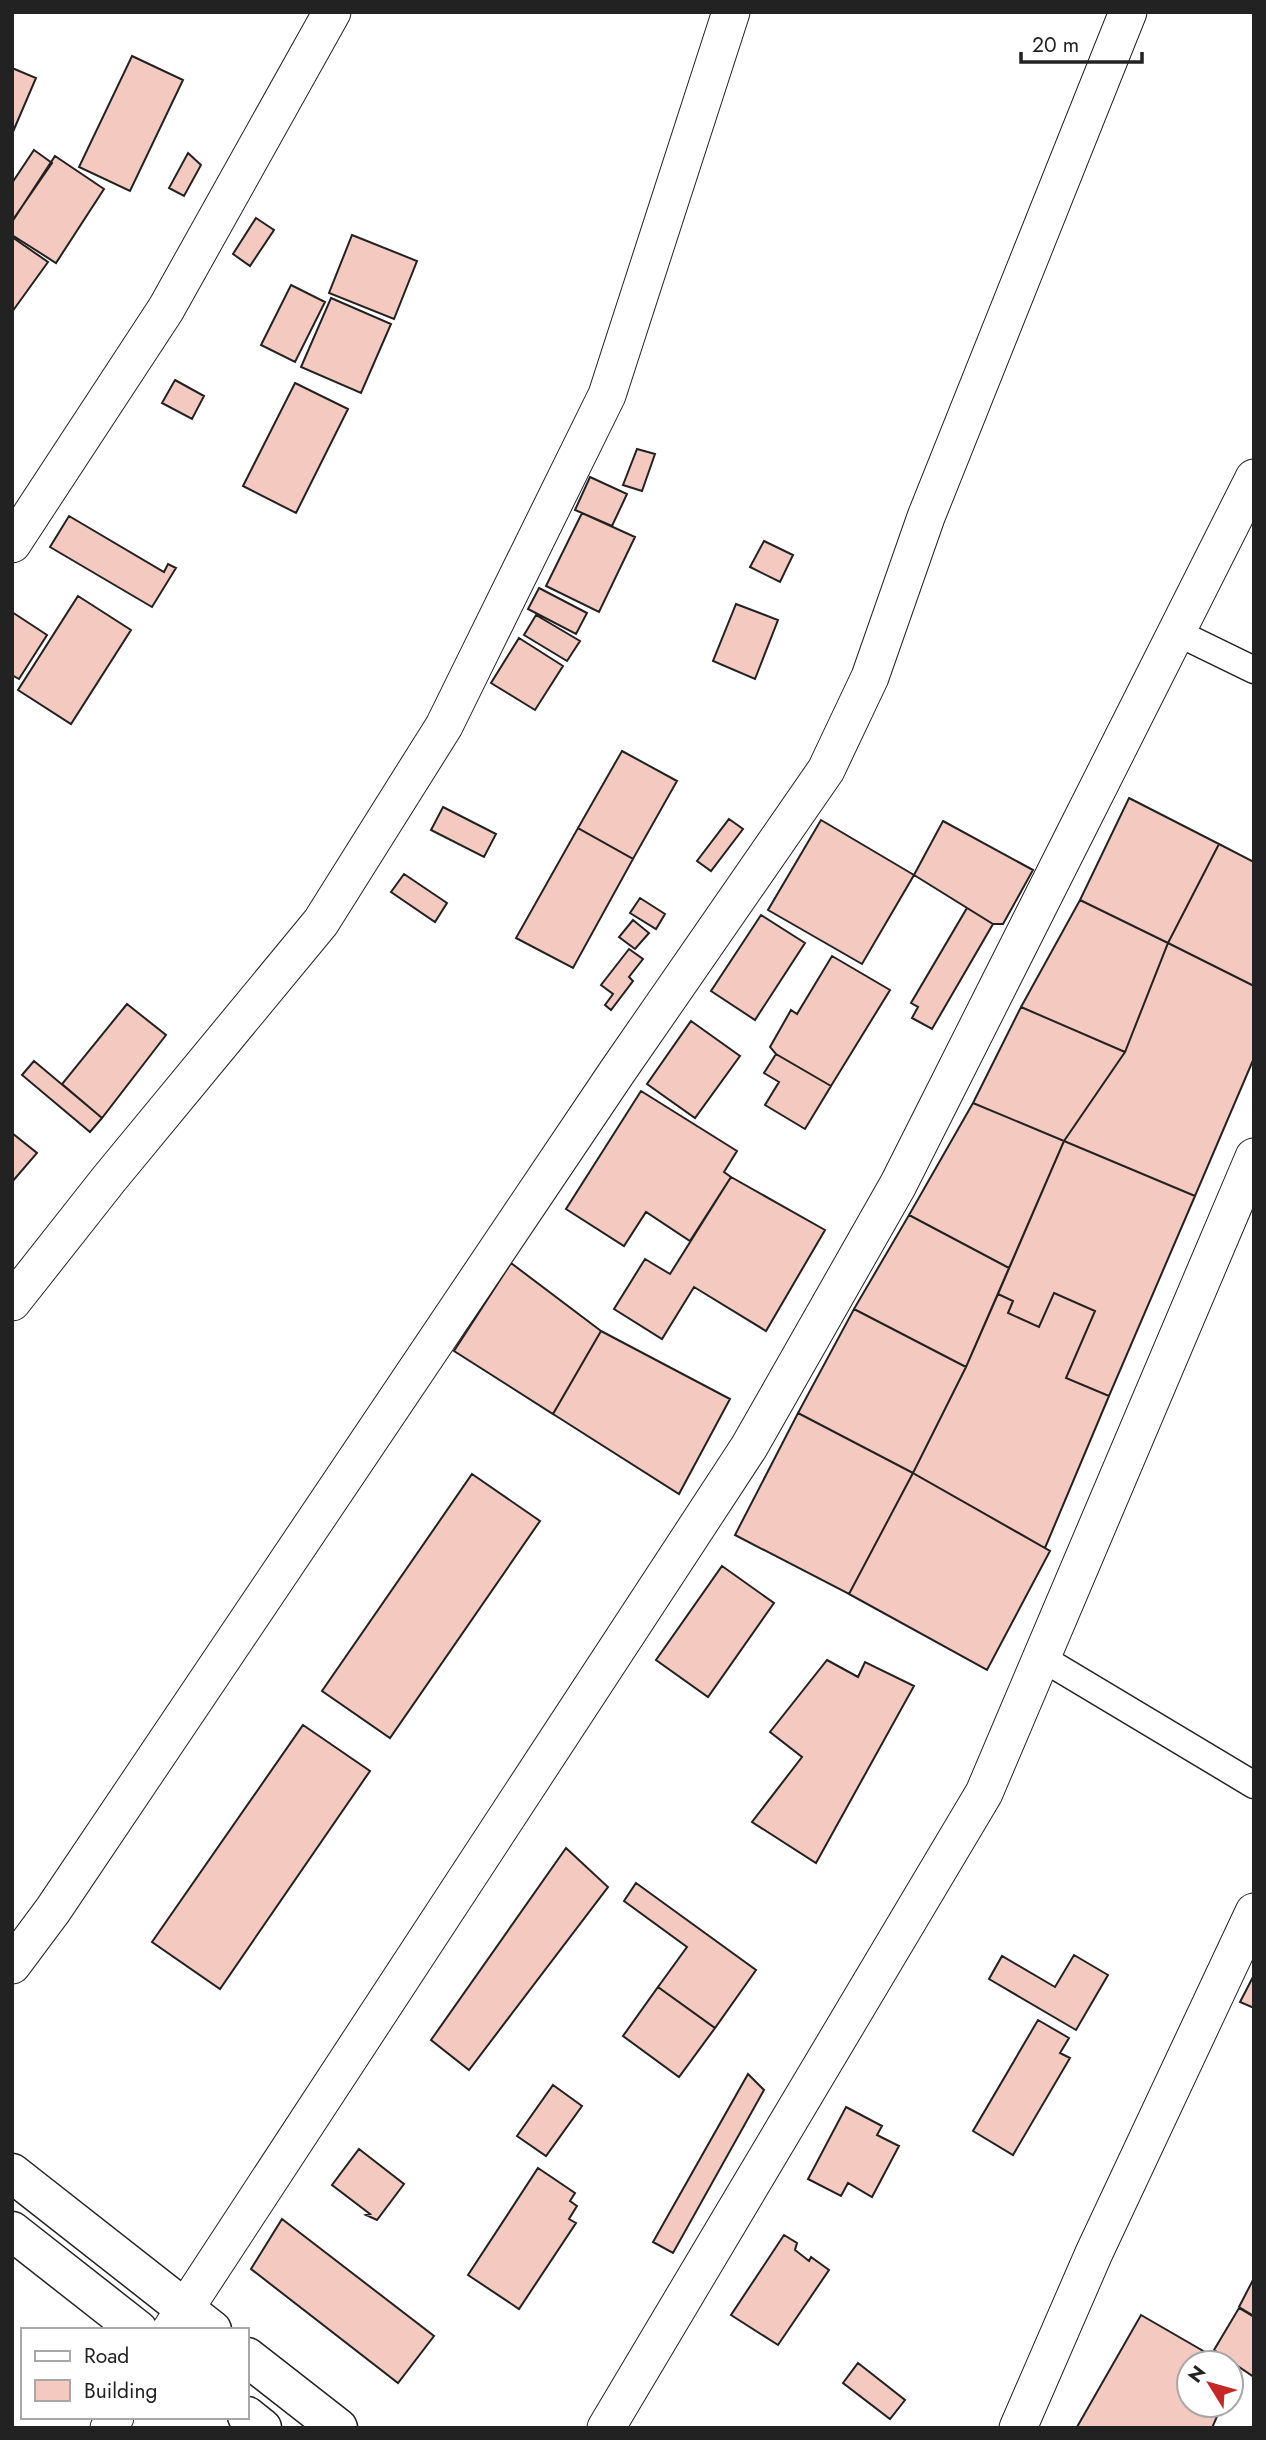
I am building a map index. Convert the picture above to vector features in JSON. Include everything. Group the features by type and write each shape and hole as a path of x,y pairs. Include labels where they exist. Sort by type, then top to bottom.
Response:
{"main road":[{"path":"12,2173 189,2323"},
{"path":"12,2231 135,2328"},
{"path":"248,2358 338,2428"},
{"path":"248,2417 262,2428"}],"street":[{"path":"12,544 166,309 332,12"},
{"path":"12,1302 109,1179 321,922 444,726 607,396 731,12"},
{"path":"12,1965 52,1910 617,1073 826,770 870,677 926,517 1128,12"},
{"path":"189,2323 749,1447 898,1185 1254,478"},
{"path":"1176,632 1254,670"},
{"path":"606,2428 984,1793 1254,1157"},
{"path":"1042,1658 1254,1785"},
{"path":"1018,2428 1094,2253 1254,1912"}],"building":[{"path":"132,56 183,80 130,191 79,167"},
{"path":"12,68 36,78 12,134"},
{"path":"34,150 52,163 12,221 12,183"},
{"path":"188,153 201,165 184,196 169,188"},
{"path":"55,156 104,189 56,263 12,235 12,222"},
{"path":"256,218 274,230 250,266 233,254"},
{"path":"352,235 417,261 394,319 329,293"},
{"path":"12,237 48,262 12,312"},
{"path":"291,285 325,302 295,362 261,345"},
{"path":"331,298 391,324 361,393 301,367"},
{"path":"175,380 204,396 192,419 162,403"},
{"path":"295,383 348,409 296,513 243,486"},
{"path":"637,449 655,454 642,491 623,485"},
{"path":"590,477 627,494 612,526 575,510"},
{"path":"582,513 635,537 599,612 546,586"},
{"path":"69,516 164,572 168,564 176,568 152,607 50,547"},
{"path":"764,541 793,555 780,582 750,567"},
{"path":"539,588 587,613 576,634 528,609"},
{"path":"78,596 131,630 71,724 18,690"},
{"path":"736,604 778,620 755,679 713,661"},
{"path":"12,612 47,635 19,679 12,675"},
{"path":"536,615 580,641 567,661 524,635"},
{"path":"519,638 563,666 535,710 491,683"},
{"path":"622,751 677,781 633,859 578,828"},
{"path":"1129,798 1219,844 1168,943 1080,900"},
{"path":"443,807 496,834 484,857 431,830"},
{"path":"729,819 743,829 711,871 697,861"},
{"path":"821,820 914,875 862,964 768,910"},
{"path":"943,821 1033,870 1003,924 993,924 914,875"},
{"path":"578,828 633,859 573,968 516,938"},
{"path":"1219,844 1254,862 1254,986 1168,943"},
{"path":"404,874 447,903 435,922 391,892"},
{"path":"640,898 665,914 656,929 630,913"},
{"path":"1080,900 1168,943 1125,1052 1021,1007"},
{"path":"967,908 993,924 932,1029 912,1018 918,1007 911,1003"},
{"path":"761,915 805,943 755,1020 711,991"},
{"path":"633,920 649,933 635,949 619,937"},
{"path":"1168,943 1254,986 1254,1058 1195,1196 1064,1141 1125,1052"},
{"path":"629,949 643,959 629,977 633,981 611,1010 605,1005 613,994 601,985"},
{"path":"832,956 890,990 831,1086 776,1054 770,1047 791,1010 797,1014"},
{"path":"127,1004 166,1035 102,1118 62,1084"},
{"path":"1021,1007 1125,1052 1064,1141 973,1103"},
{"path":"691,1021 740,1056 695,1118 647,1084"},
{"path":"776,1054 831,1086 805,1129 765,1105 779,1082 764,1073"},
{"path":"34,1061 102,1118 90,1132 22,1075"},
{"path":"641,1091 737,1151 724,1172 731,1177 690,1241 646,1212 624,1246 566,1209"},
{"path":"973,1103 1064,1141 1009,1268 909,1215"},
{"path":"12,1133 37,1153 12,1182"},
{"path":"1064,1141 1195,1196 1109,1396 1066,1378 1095,1311 1054,1293 1039,1327 1008,1313 1013,1301 998,1294"},
{"path":"731,1177 825,1230 766,1331 694,1287 662,1339 614,1309 645,1259 670,1274"},
{"path":"909,1215 1009,1268 966,1367 854,1309"},
{"path":"511,1263 601,1331 553,1414 454,1351"},
{"path":"1054,1293 1095,1311 1066,1378 1109,1396 1045,1548 913,1473 966,1367 998,1294 1013,1301 1008,1313 1039,1327"},
{"path":"854,1309 966,1367 913,1473 798,1413"},
{"path":"601,1331 730,1399 679,1494 553,1414"},
{"path":"798,1413 913,1473 849,1594 735,1535"},
{"path":"913,1473 1050,1551 987,1670 849,1594"},
{"path":"472,1474 540,1521 390,1738 322,1691"},
{"path":"722,1566 774,1603 708,1697 656,1660"},
{"path":"827,1660 858,1677 865,1662 914,1686 816,1863 752,1822 802,1757 770,1732"},
{"path":"303,1725 370,1771 220,1989 152,1942"},
{"path":"566,1848 608,1887 469,2070 431,2040"},
{"path":"636,1883 756,1970 715,2028 658,1987 687,1947 624,1901"},
{"path":"1074,1955 1108,1975 1076,2030 989,1979 1002,1956 1055,1987"},
{"path":"1254,1975 1254,2008 1240,2002"},
{"path":"658,1987 715,2028 679,2077 623,2036"},
{"path":"1038,2020 1069,2038 1060,2053 1070,2058 1013,2155 973,2131"},
{"path":"748,2074 764,2090 673,2253 653,2242"},
{"path":"553,2085 582,2106 546,2156 517,2136"},
{"path":"846,2107 882,2126 877,2135 899,2146 872,2197 848,2183 841,2196 808,2179"},
{"path":"359,2149 404,2184 377,2220 366,2215 370,2214 332,2185"},
{"path":"538,2168 575,2193 570,2201 577,2206 569,2219 576,2223 519,2309 468,2275"},
{"path":"282,2219 434,2336 398,2383 251,2269"},
{"path":"784,2235 797,2243 795,2250 809,2261 811,2257 829,2270 778,2345 731,2315"},
{"path":"1254,2278 1254,2316 1239,2307"},
{"path":"1239,2308 1254,2317 1254,2377 1245,2371 1245,2349 1215,2349"},
{"path":"1141,2315 1200,2349 1175,2349 1175,2419 1216,2419 1212,2428 1077,2427"},
{"path":"858,2363 905,2400 890,2419 843,2383"}]}
